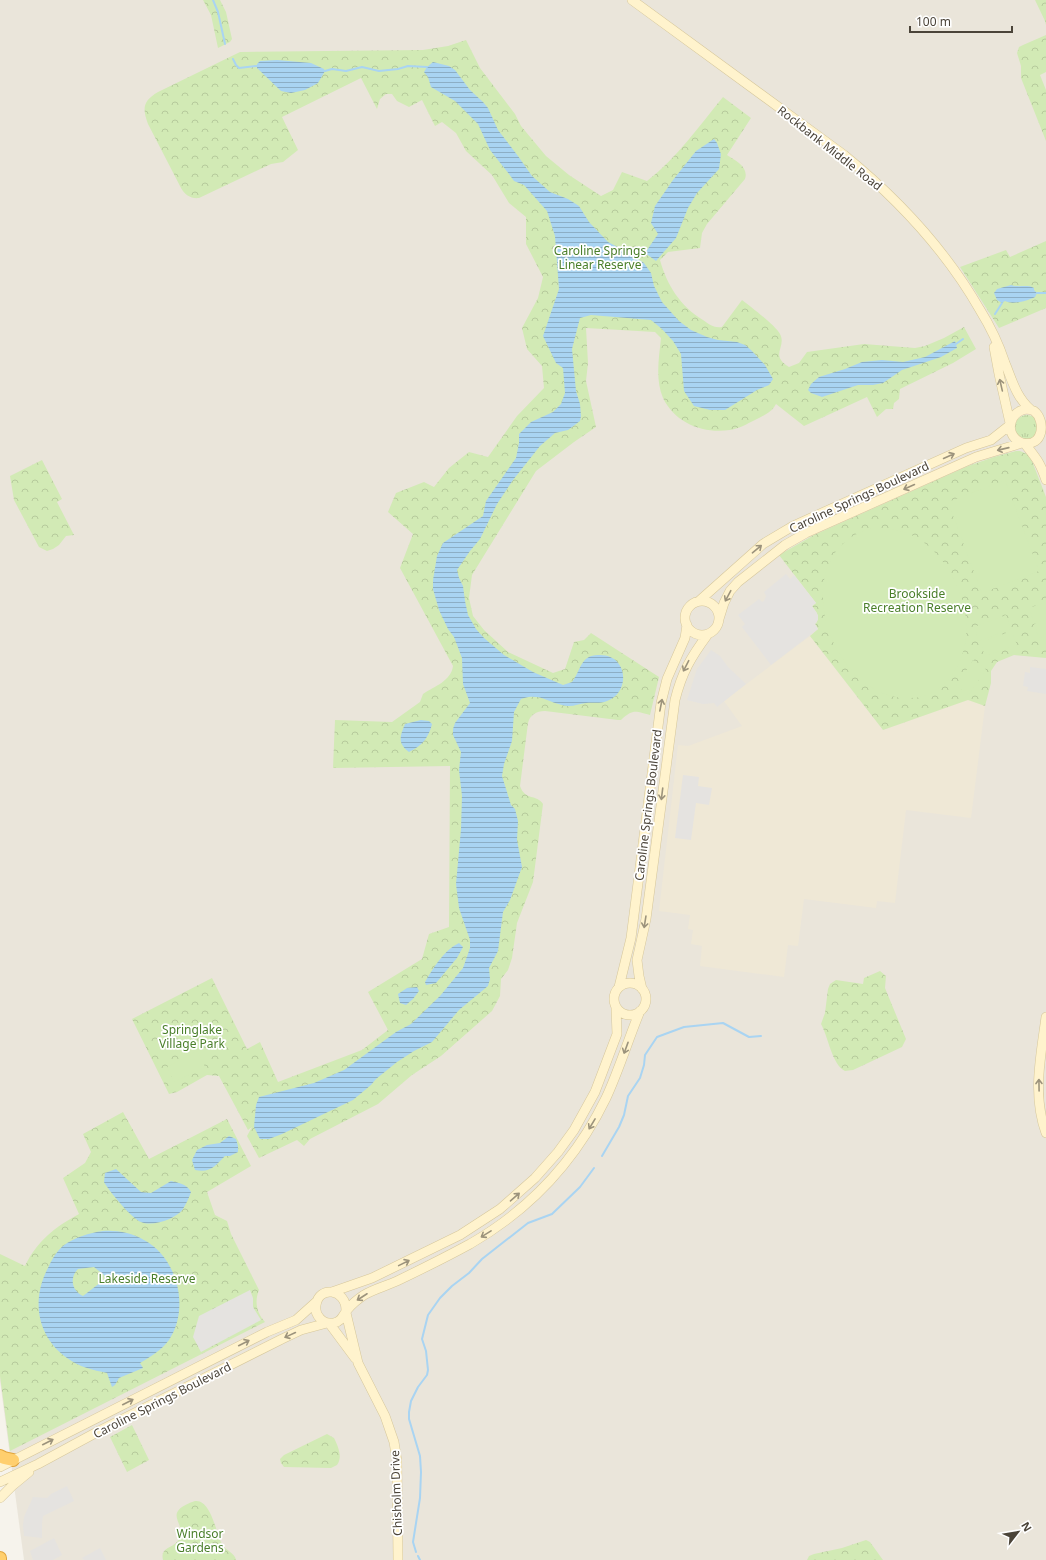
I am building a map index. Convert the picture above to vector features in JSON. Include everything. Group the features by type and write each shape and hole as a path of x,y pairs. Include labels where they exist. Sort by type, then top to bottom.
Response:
{"highway":[{"path":"0,1456 13,1460"}],"main road":[{"name":"Rockbank Middle Road","path":"632,0 844,155 876,182 901,206 943,254 981,311 1005,362 1019,398 1033,410"},
{"name":"Rockbank Middle Road","path":"991,332 1010,424"},
{"path":"1045,408 1020,411 1012,418 1010,424 1012,434 1035,455 1046,480"},
{"path":"1023,444 1034,443 1039,440 1045,432 1043,420 1033,410"},
{"name":"Caroline Springs Boulevard","path":"699,601 763,544 793,526 966,448 991,440 1010,424"},
{"name":"Caroline Springs Boulevard","path":"720,619 724,603 730,591 738,582 785,545 806,533 976,457 1023,444"},
{"path":"699,601 704,601 714,605 720,619 718,626 708,634 698,635 694,633 687,625 687,612 690,607 699,601"},
{"name":"Caroline Springs Boulevard","path":"619,987 631,938 661,704 667,679 685,638 687,625"},
{"name":"Caroline Springs Boulevard","path":"642,989 637,968 646,919 675,700 680,681 688,662 708,634"},
{"path":"626,983 635,984 642,989 646,1000 640,1011 598,1115 560,1170 538,1193 502,1224 467,1246 399,1280 365,1295 346,1312 339,1321 328,1323 320,1318 317,1315 316,1302 322,1295 381,1274 460,1235 488,1218 535,1178 566,1140 585,1112 595,1092 615,1042 618,1026 614,998 619,987 626,983"},
{"path":"616,1008 623,1014 627,1015 632,1015 640,1011"},
{"path":"1046,1017 1038,1074 1039,1102 1046,1133"},
{"path":"566,1140 577,1147"},
{"path":"332,1292 343,1298 346,1312"},
{"name":"Caroline Springs Boulevard","path":"0,1467 266,1332 296,1320 316,1302"},
{"name":"Chisholm Drive","path":"346,1312 358,1362"},
{"name":"Caroline Springs Boulevard","path":"0,1482 301,1330 328,1323"},
{"name":"Chisholm Drive","path":"328,1323 358,1362 385,1416 395,1447 397,1467 398,1560"},
{"path":"197,1367 203,1379"},
{"path":"93,1420 99,1431"},
{"path":"0,1498 38,1464"}],"shaded area":[{"path":"0,0 1046,0 1046,1560 24,1560 0,1381"},
{"path":"786,574 790,579 794,575 816,603 812,606 818,615 818,620 815,624 818,629 771,665 742,627 745,624 738,615 759,599 762,602 764,601 766,596 764,592"},
{"path":"810,636 883,730 968,699 985,706 971,818 906,810 895,903 877,901 876,908 804,899 798,946 788,945 784,977 700,966 702,946 691,944 693,930 688,929 690,915 659,911 678,745 688,746 742,726 724,701"},
{"path":"711,650 720,656 728,667 746,684 717,707 714,703 703,704 687,700 697,669"},
{"path":"1030,667 1046,669 1046,694 1027,691 1028,687 1023,686 1025,672 1030,673"},
{"path":"683,775 699,777 698,786 712,788 709,805 696,803 691,840 675,838"},
{"path":"250,1290 253,1298 253,1307 261,1320 201,1352 193,1337 199,1316"},
{"path":"67,1486 74,1501 43,1516 42,1538 24,1536 24,1517 33,1497 47,1498 51,1494"},
{"path":"54,1538 62,1555 53,1560 33,1560 30,1551"},
{"path":"100,1548 106,1560 84,1560 82,1558"}],"green space":[{"path":"203,0 220,0 226,12 232,39 230,42 218,48 211,15"},
{"path":"1035,0 1046,0 1046,25 1045,21"},
{"path":"1046,35 1046,72 1040,75 1046,90 1046,141 1021,78 1021,66 1017,53 1019,47"},
{"name":"Caroline Springs Linear Reserve","path":"466,40 480,68 515,114 521,126 546,156 569,175 601,196 613,190 622,172 647,181 678,152 723,97 751,118 727,155 741,165 745,171 745,179 707,224 702,233 700,248 668,252 660,260 666,278 681,301 710,325 714,327 722,327 742,300 768,321 780,334 782,343 779,355 780,359 789,367 799,363 807,352 864,344 915,348 925,346 944,338 964,327 976,349 953,363 900,389 899,399 894,403 893,409 886,409 877,417 867,397 804,426 776,404 767,414 746,425 720,431 691,425 682,420 668,407 663,398 658,376 661,338 655,332 586,328 588,363 586,381 596,427 536,471 472,575 469,598 473,616 484,630 508,652 553,673 565,669 574,642 584,640 591,633 659,677 650,715 634,712 628,714 621,720 618,720 545,711 536,713 532,716 528,723 520,786 525,794 538,799 543,804 533,882 517,923 512,958 508,970 501,979 500,996 492,1011 441,1056 412,1075 378,1104 310,1139 304,1146 297,1140 259,1158 247,1136 252,1127 248,1130 219,1076 207,1075 177,1092 169,1094 132,1019 212,978 247,1049 260,1042 278,1082 362,1050 388,1030 368,992 422,959 429,934 449,927 450,766 333,768 335,720 392,722 420,702 423,694 442,683 452,671 453,666 400,568 413,534 388,512 396,493 424,482 434,487 449,468 469,452 488,457 517,416 544,388 542,366 527,349 522,328 538,298 543,277 526,244 526,217 509,203 492,175 466,151 456,133 442,122 435,126 422,100 409,107 397,101 392,94 386,94 380,99 377,109 361,78 282,117 298,150 283,162 271,164 199,198 188,196 181,188 148,124 145,114 145,105 153,95 158,92 240,52 423,50 448,46"},
{"path":"1046,241 1046,308 999,328 960,267 1006,250 1010,257"},
{"path":"1027,415 1035,419 1039,427 1035,435 1027,439 1019,435 1015,427 1019,419"},
{"name":"Brookside Recreation Reserve","path":"1016,451 1027,454 1032,461 1046,497 1046,658 1014,655 997,662 991,671 991,683 985,706 968,700 883,730 810,636 818,629 815,624 817,622 817,613 812,606 816,603 779,555 814,535 968,466"},
{"path":"42,460 62,499 57,502 74,535 66,536 59,545 47,551 39,547 14,500 10,476"},
{"path":"1005,480 1039,571 982,593 948,502"},
{"path":"873,528 901,531 917,538 932,549 945,564 955,581 962,599 966,618 966,638 962,656 953,673 940,688 917,698 882,692 857,676 838,651 826,622 823,592 829,564 845,542"},
{"path":"1046,602 1046,618 1034,622 1029,608"},
{"path":"1006,615 1011,629 979,641 974,627"},
{"path":"1046,620 1046,635 1039,638 1034,624"},
{"path":"1012,631 1017,645 985,656 980,642"},
{"path":"973,660 986,669 969,695 956,686"},
{"path":"880,971 886,976 885,988 906,1039 902,1047 853,1070 845,1071 837,1063 821,1024 825,1013 828,989 830,984 836,980 863,984 864,978"},
{"path":"197,1051 205,1067 174,1082 167,1067"},
{"name":"Lakeside Reserve","path":"123,1112 149,1159 227,1119 251,1166 207,1192 215,1215 227,1221 231,1234 259,1290 257,1294 257,1307 265,1322 10,1451 0,1376 0,1254 25,1266 41,1242 62,1224 79,1214 63,1178 85,1163 91,1152 83,1134"},
{"path":"132,1425 149,1460 127,1472 110,1437"},
{"path":"327,1434 334,1438 338,1448 340,1459 337,1465 331,1468 284,1467 281,1463 280,1459 284,1455"},
{"name":"Windsor Gardens","path":"195,1501 201,1502 205,1505 209,1511 222,1544 236,1560 163,1560 162,1556 164,1551 177,1542 181,1536 181,1530 177,1520 178,1510"},
{"path":"866,1540 870,1542 883,1560 807,1560 809,1556 814,1554 842,1548"}],"water":[{"path":"277,60 311,63 324,69 325,71 318,83 305,90 291,93 281,91 257,68 257,64 260,61"},
{"path":"433,62 449,66 455,70 470,90 483,102 488,108 498,130 532,176 550,192 568,199 579,206 589,222 608,242 644,263 651,273 654,286 662,302 679,321 691,330 707,337 737,342 745,345 765,365 773,379 769,385 757,390 725,410 710,410 694,406 684,391 681,354 673,341 651,320 591,315 580,318 572,349 576,391 580,404 580,421 568,430 555,433 540,446 513,480 497,504 480,539 457,570 463,586 468,615 476,629 484,638 504,655 533,672 563,685 572,682 582,664 588,657 600,655 609,657 616,661 621,667 623,682 620,690 615,696 607,701 572,706 562,705 537,697 527,697 521,699 514,712 512,741 504,764 502,776 511,805 515,809 518,821 517,840 522,867 510,900 503,912 498,951 489,968 490,979 488,986 459,1010 432,1042 397,1062 353,1100 282,1134 269,1139 260,1139 254,1127 256,1105 259,1097 314,1083 344,1070 396,1032 411,1024 440,996 463,968 470,948 470,940 459,908 456,884 461,829 462,796 459,770 461,752 453,735 453,729 455,723 470,703 463,684 462,658 454,637 448,629 439,610 433,589 437,556 443,543 483,516 486,501 516,458 519,434 531,422 553,412 561,404 565,393 563,368 556,363 543,336 559,289 555,236 547,211 524,185 514,181 490,150 478,124 455,101 431,87 428,77 424,72"},
{"path":"714,139 721,154 719,169 697,193 688,208 676,238 656,261 645,253 658,234 651,223 655,206 696,151"},
{"path":"1011,285 1031,287 1034,288 1037,293 1035,297 1020,302 1012,303 1005,301 1002,303 997,300 994,293 997,289"},
{"path":"955,341 957,348 941,357 902,370 883,383 858,385 822,397 811,393 808,390 811,384 819,377 862,362 882,360 903,362 925,357"},
{"path":"421,720 429,721 432,724 431,729 421,744 409,752 405,749 401,742 403,728 405,724"},
{"path":"459,943 463,947 457,958 436,983 426,985 425,982 439,960 448,950"},
{"path":"417,987 419,991 413,999 406,1005 400,1003 398,994 407,988"},
{"path":"229,1136 236,1139 238,1152 230,1156 225,1156 209,1170 195,1170 192,1160 197,1150 207,1145 220,1143"},
{"path":"116,1169 141,1192 151,1193 171,1181 180,1183 191,1192 180,1213 170,1219 158,1223 141,1222 127,1210 104,1182 105,1173"},
{"path":"98,1232 124,1232 144,1240 156,1248 172,1271 177,1285 179,1299 179,1314 175,1328 166,1344 152,1356 140,1363 143,1368 119,1378 112,1387 107,1373 76,1364 57,1349 43,1328 40,1316 39,1303 43,1278 55,1255 63,1246 72,1240","holes":["94,1267 104,1275 105,1279 83,1296 74,1288 73,1276 78,1269"]}],"waterway":[{"path":"213,0 218,12 225,44"},
{"path":"233,59 239,68 257,66"},
{"path":"325,71 332,69 346,71 362,67 379,71 398,69 408,66 427,67"},
{"path":"1037,293 1046,293"},
{"path":"995,314 1002,303"},
{"path":"956,344 963,339"},
{"path":"602,1156 619,1127 624,1115 628,1096 640,1078 645,1055 657,1037 684,1027 723,1023 749,1037 761,1036"},
{"path":"416,1552 413,1542 420,1498 421,1472 420,1456 409,1419 409,1412 411,1401 418,1387 427,1375 428,1370 426,1351 422,1339 428,1315 440,1298 452,1286 469,1273 482,1259 528,1223 552,1214 580,1187 594,1168"},
{"path":"418,1556 420,1560"}],"park label":[{"name":"Springlake Village Park","path":"192,1036"}]}
